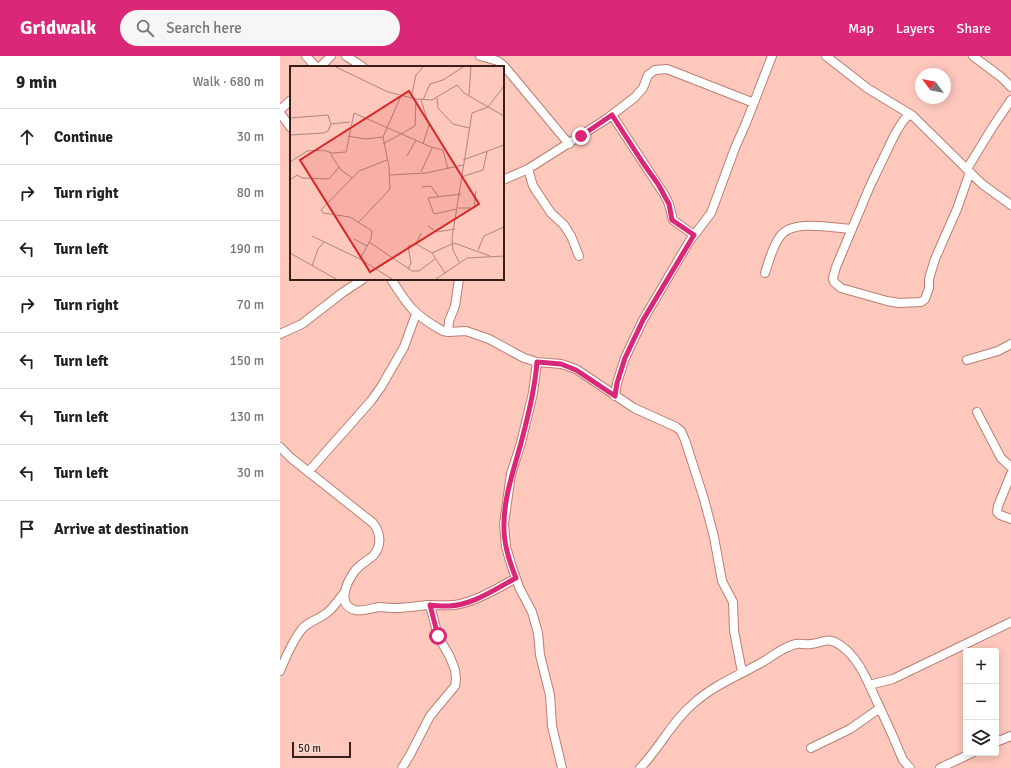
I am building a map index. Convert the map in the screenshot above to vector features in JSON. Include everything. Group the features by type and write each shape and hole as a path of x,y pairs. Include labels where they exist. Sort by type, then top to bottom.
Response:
{"street":[{"path":"306,56 315,66"},
{"path":"321,66 331,56"},
{"path":"346,56 361,66"},
{"path":"480,56 498,61 506,67 516,78 536,106 569,144"},
{"path":"615,396 617,383 625,358 643,320 694,235 711,213 772,56"},
{"path":"826,56 834,59 867,88 910,114 982,184 1011,205"},
{"path":"973,56 1001,77 1011,87"},
{"path":"504,180 528,169 612,115 634,98 643,88 648,75 655,70 666,69 754,103"},
{"path":"910,114 903,121 895,134 870,186 836,267 833,278 834,282 841,288 886,301 899,303 921,302 925,299 929,288 935,259 957,209 969,170 992,128 1011,100"},
{"path":"290,101 280,111 290,126"},
{"path":"612,115 661,189 669,204 672,220 694,235"},
{"path":"528,169 533,186 551,213 564,226 571,236 579,256"},
{"path":"765,273 779,238 787,229 811,226 852,229"},
{"path":"280,334 302,324 362,280"},
{"path":"392,280 404,300 416,314 428,322 448,332 466,331 489,339 524,358 537,362 561,364 576,370 634,408 676,427 681,431 704,498 714,537 722,581 733,602 734,631 742,672"},
{"path":"448,332 449,321 456,302 459,280"},
{"path":"309,471 372,401 404,347 416,314"},
{"path":"967,360 998,351 1011,344"},
{"path":"537,362 533,393 521,443 511,474 504,524 506,547 519,588 532,612 538,633 540,655 550,694 552,726 562,768"},
{"path":"977,412 1001,458 1011,467"},
{"path":"280,447 291,458 373,523 379,532 380,542 378,549 373,556 355,571 344,593 328,612 302,630 292,645 280,671"},
{"path":"1011,474 997,512 1000,515 1011,519"},
{"path":"344,593 345,600 354,610 430,605 450,606 468,602 484,596 516,578"},
{"path":"402,768 413,750 427,720 435,708 448,696 455,686 455,670 450,657 438,636 430,605"},
{"path":"869,684 893,679 1011,622"},
{"path":"640,768 660,746 678,719 694,702 742,672 760,664 777,652 796,644 813,644 826,640 838,644 844,648 861,667 903,760 910,768"},
{"path":"811,748 850,729 880,708"},
{"path":"999,741 1011,736"},
{"path":"940,768 966,756"}],"route":[{"path":"438,636 430,605 450,606 468,602 484,596 516,578 506,547 504,524 511,474 521,443 533,393 537,362 561,364 576,370 615,396 617,383 625,358 643,320 694,235 672,220 669,204 658,184 612,115 581,136"}]}
